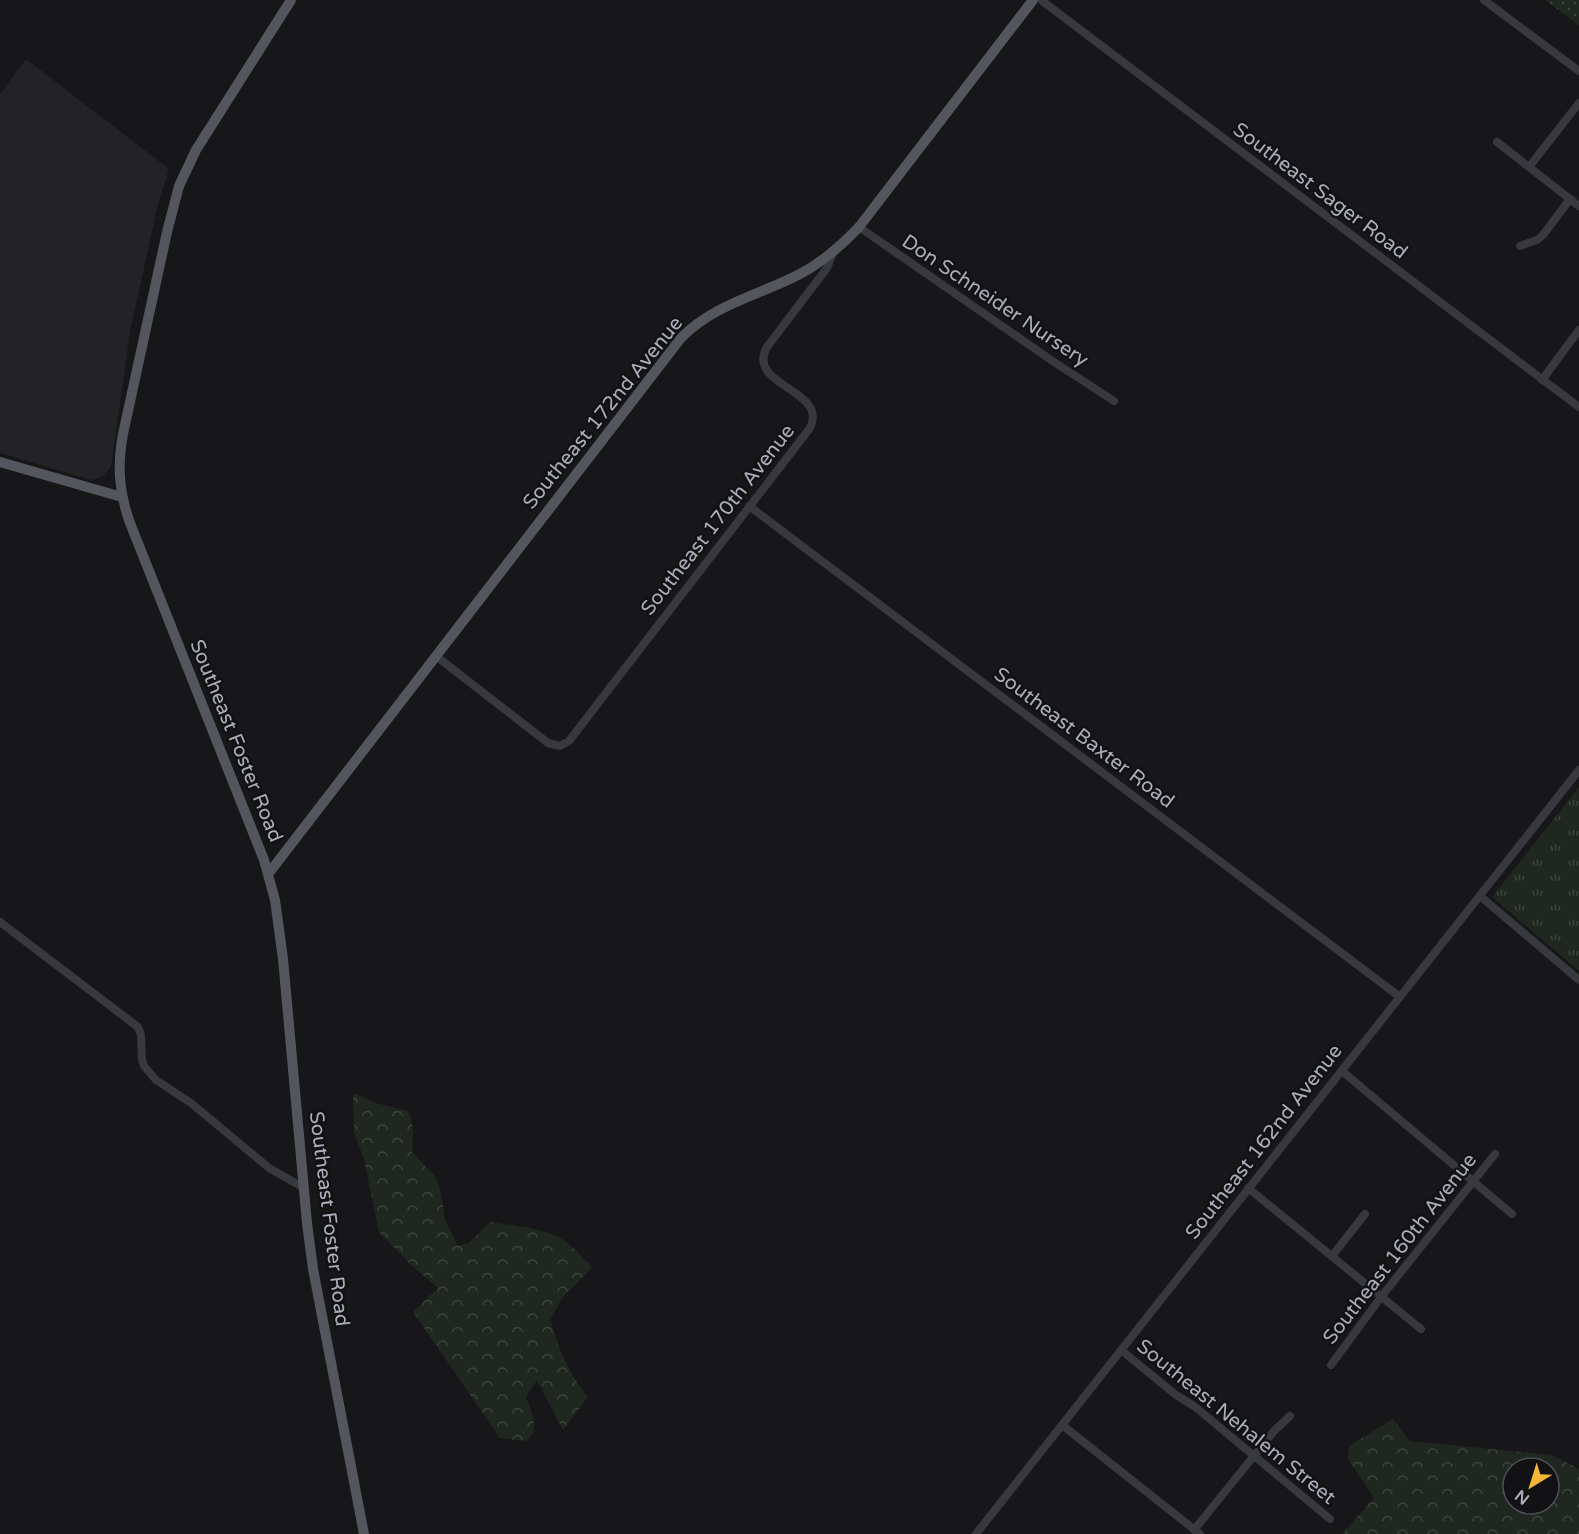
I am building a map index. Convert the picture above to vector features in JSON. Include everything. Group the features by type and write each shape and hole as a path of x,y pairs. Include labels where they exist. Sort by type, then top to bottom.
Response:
{"main road":[{"name":"Southeast Foster Road","path":"291,0 196,150 179,186 121,446 119,474 122,497 268,873 279,919 304,1188 319,1304 364,1534"},
{"name":"Southeast 172nd Avenue","path":"268,873 655,370 687,332 712,313 802,273 833,253 859,227 1033,0"},
{"path":"0,462 122,497"}],"street":[{"name":"Southeast Sager Road","path":"1041,0 1579,407"},
{"path":"1484,0 1579,71"},
{"path":"1529,167 1579,104"},
{"path":"1497,142 1579,206"},
{"path":"1520,246 1537,240 1570,199"},
{"name":"Don Schneider Nursery","path":"859,227 1054,363 1114,400"},
{"name":"Southeast 170th Avenue","path":"436,656 548,743 560,746 571,739 807,432 813,417 808,404 767,370 763,362 764,354 827,268 833,253"},
{"path":"1542,380 1579,330"},
{"name":"Southeast Baxter Road","path":"749,506 1400,997"},
{"name":"Southeast 162nd Avenue","path":"976,1534 1579,770"},
{"path":"1480,896 1579,980"},
{"path":"0,922 138,1027 144,1066 156,1080 191,1103 269,1168 304,1188"},
{"path":"1342,1071 1512,1214"},
{"name":"Southeast 160th Avenue","path":"1331,1365 1495,1154"},
{"path":"1248,1188 1421,1329"},
{"path":"1332,1256 1365,1214"},
{"name":"Southeast Nehalem Street","path":"1121,1350 1330,1519"},
{"path":"1062,1425 1197,1532 1274,1431 1290,1416"}],"shaded area":[{"path":"26,59 169,169 158,204 130,332 111,467 102,477 91,480 0,453 0,94"}],"green space":[{"path":"1545,0 1579,0 1579,25"},
{"path":"1579,787 1579,971 1492,897"},
{"path":"353,1093 379,1104 409,1111 413,1128 412,1152 435,1176 441,1193 445,1220 458,1246 469,1243 490,1222 521,1226 558,1237 574,1248 592,1268 564,1296 550,1319 565,1360 588,1397 563,1430 537,1380 526,1397 533,1416 534,1432 527,1441 500,1438 413,1312 438,1288 411,1265 379,1232 364,1159 354,1133"},
{"path":"1393,1419 1410,1441 1552,1455 1554,1456 1501,1456 1501,1516 1561,1516 1561,1460 1579,1469 1579,1534 1342,1534 1374,1498 1348,1459 1349,1446"}]}
